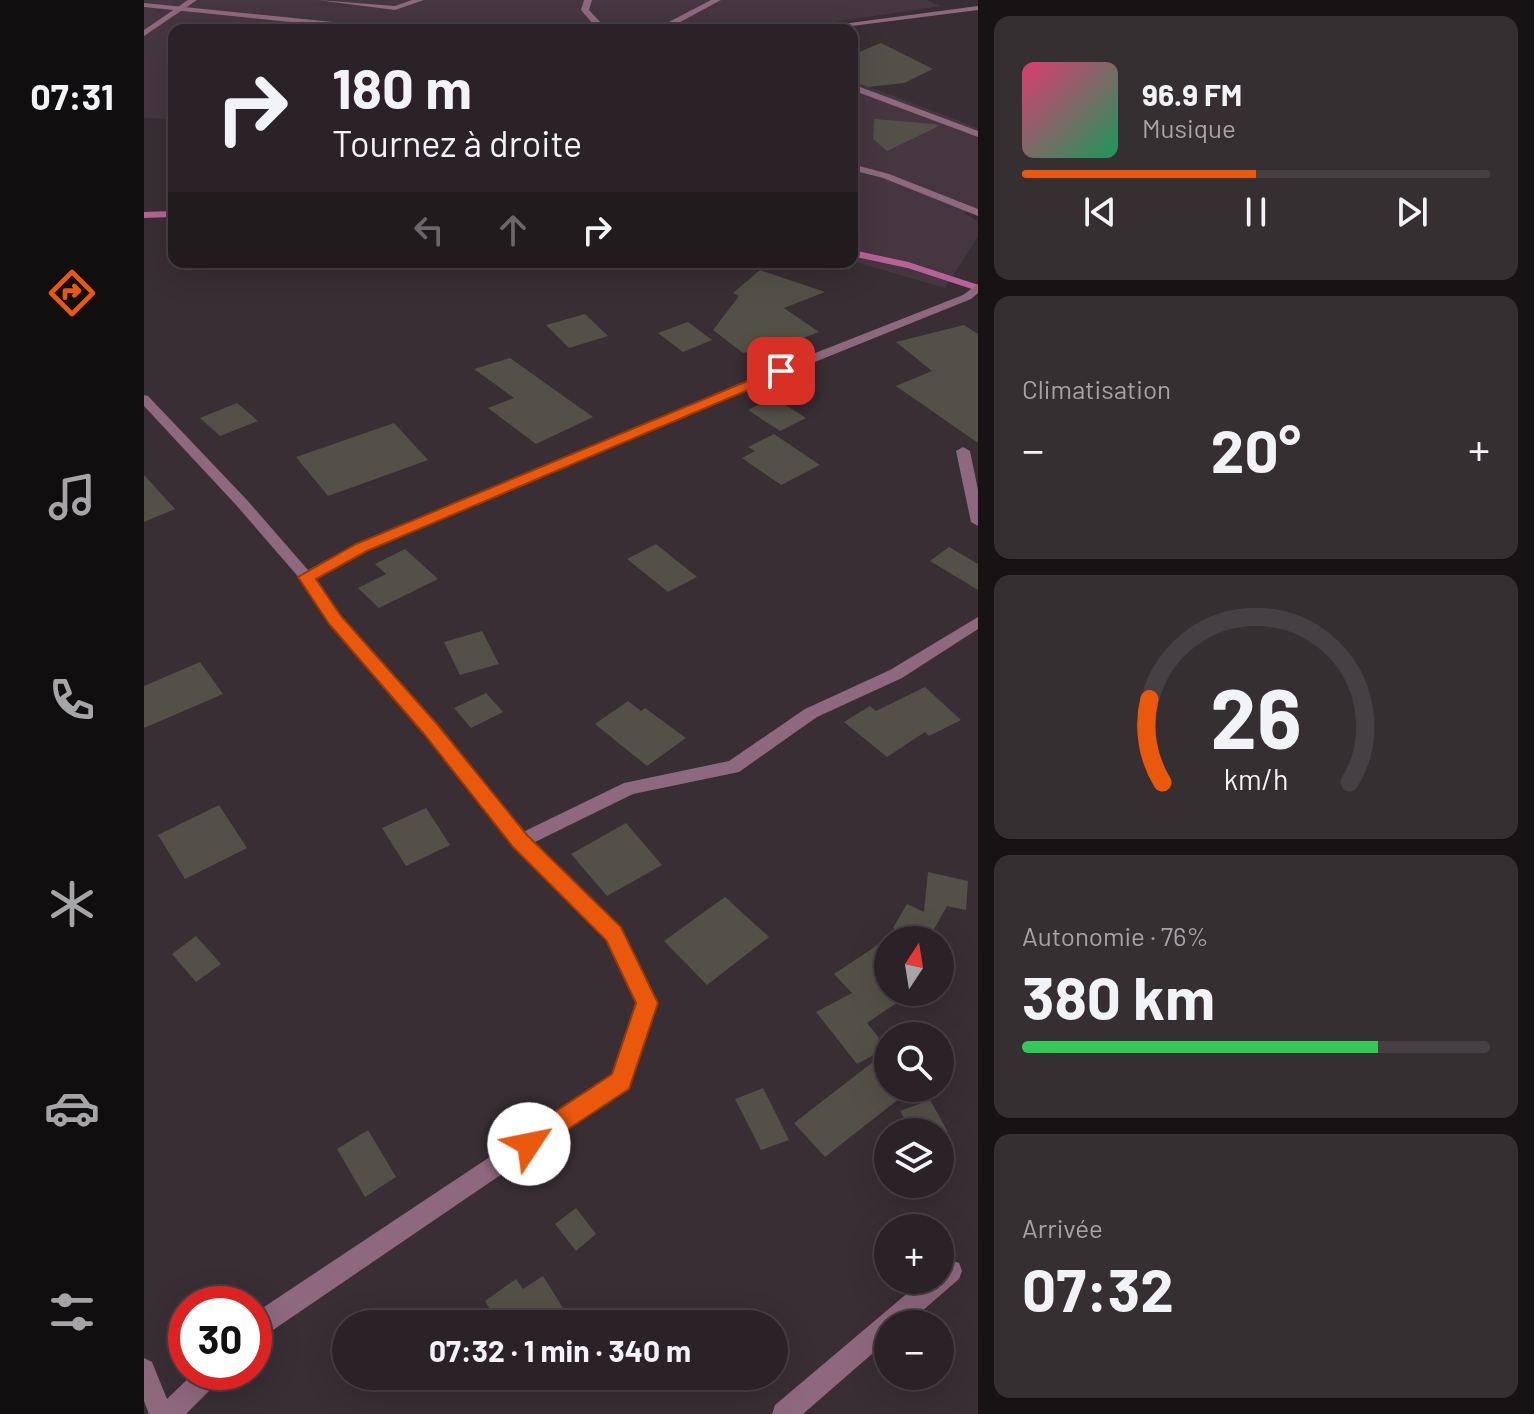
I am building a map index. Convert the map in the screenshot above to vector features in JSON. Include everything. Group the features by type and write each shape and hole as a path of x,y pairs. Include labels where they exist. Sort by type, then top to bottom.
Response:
{"street":[{"path":"144,34 193,0"},
{"path":"321,0 395,8 420,0"},
{"path":"588,0 585,10 598,24"},
{"path":"670,24 717,0"},
{"path":"144,5 331,24"},
{"path":"849,24 978,8"},
{"path":"858,89 978,134"},
{"path":"858,169 886,176 978,213"},
{"path":"306,577 361,547 562,461 967,297 974,290"},
{"path":"144,399 168,429 242,503 306,577 335,620 431,729 520,841 614,933 647,1003 621,1081 272,1315"},
{"path":"963,451 978,522"},
{"path":"520,841 630,788 733,767 811,713 896,674 978,622"},
{"path":"906,1310 925,1294"},
{"path":"784,1414 874,1338"},
{"path":"144,1370 161,1414"},
{"path":"169,1414 194,1390"}],"shaded area":[{"path":"144,0 926,0 941,6 821,24 168,24 168,119 144,118"},
{"path":"858,82 978,128 978,208 964,213 978,221 978,237 945,288 858,263"}],"building":[{"path":"881,43 933,69 904,83 868,87 858,83 858,53"},
{"path":"874,119 939,126 887,151 873,139"},
{"path":"760,270 825,292 784,308 819,332 755,356 743,353 713,330 739,296 733,293"},
{"path":"585,314 608,336 569,348 546,325"},
{"path":"688,322 712,340 683,352 658,333"},
{"path":"964,325 978,334 978,443 896,386 932,371 896,342"},
{"path":"510,358 593,417 536,444 488,408 514,398 474,369"},
{"path":"773,397 806,418 780,431 748,410"},
{"path":"237,403 258,421 220,436 200,418"},
{"path":"394,423 428,460 328,496 296,457"},
{"path":"774,434 820,465 781,485 742,458 755,451 748,447"},
{"path":"144,475 175,509 144,522"},
{"path":"656,544 697,577 668,592 627,559"},
{"path":"949,547 978,564 978,590 930,561"},
{"path":"405,549 438,579 379,608 358,588 386,574 375,564"},
{"path":"482,631 499,664 460,675 444,642"},
{"path":"200,662 223,694 144,728 144,686"},
{"path":"925,687 961,720 929,736 925,732 887,757 844,722 870,706 876,711"},
{"path":"486,693 503,712 471,728 454,708"},
{"path":"628,701 641,711 645,708 686,738 647,766 595,724"},
{"path":"219,805 247,848 185,879 158,835"},
{"path":"426,808 450,845 406,866 382,828"},
{"path":"626,823 662,865 607,896 571,854"},
{"path":"928,872 968,881 966,910 947,906 936,926 894,926 907,904 924,912"},
{"path":"725,897 769,937 707,985 664,941"},
{"path":"196,936 221,964 196,982 172,954"},
{"path":"874,947 874,1006 892,1006 867,1023 874,1032 874,1055 857,1064 816,1012 852,993 834,974"},
{"path":"873,1062 874,1102 895,1102 825,1157 794,1123"},
{"path":"763,1088 789,1140 761,1150 735,1099"},
{"path":"931,1102 940,1118 904,1118 900,1111"},
{"path":"368,1130 396,1177 365,1197 337,1149"},
{"path":"576,1208 596,1234 576,1251 555,1224"},
{"path":"543,1276 564,1310 490,1310 485,1301 516,1279 523,1289"}],"waterway":[{"path":"144,215 168,214"},
{"path":"858,254 908,265 978,288"}],"route":[{"path":"529,1144 621,1081 647,1003 614,933 520,841 431,729 335,620 306,577 361,547 781,371"}]}
